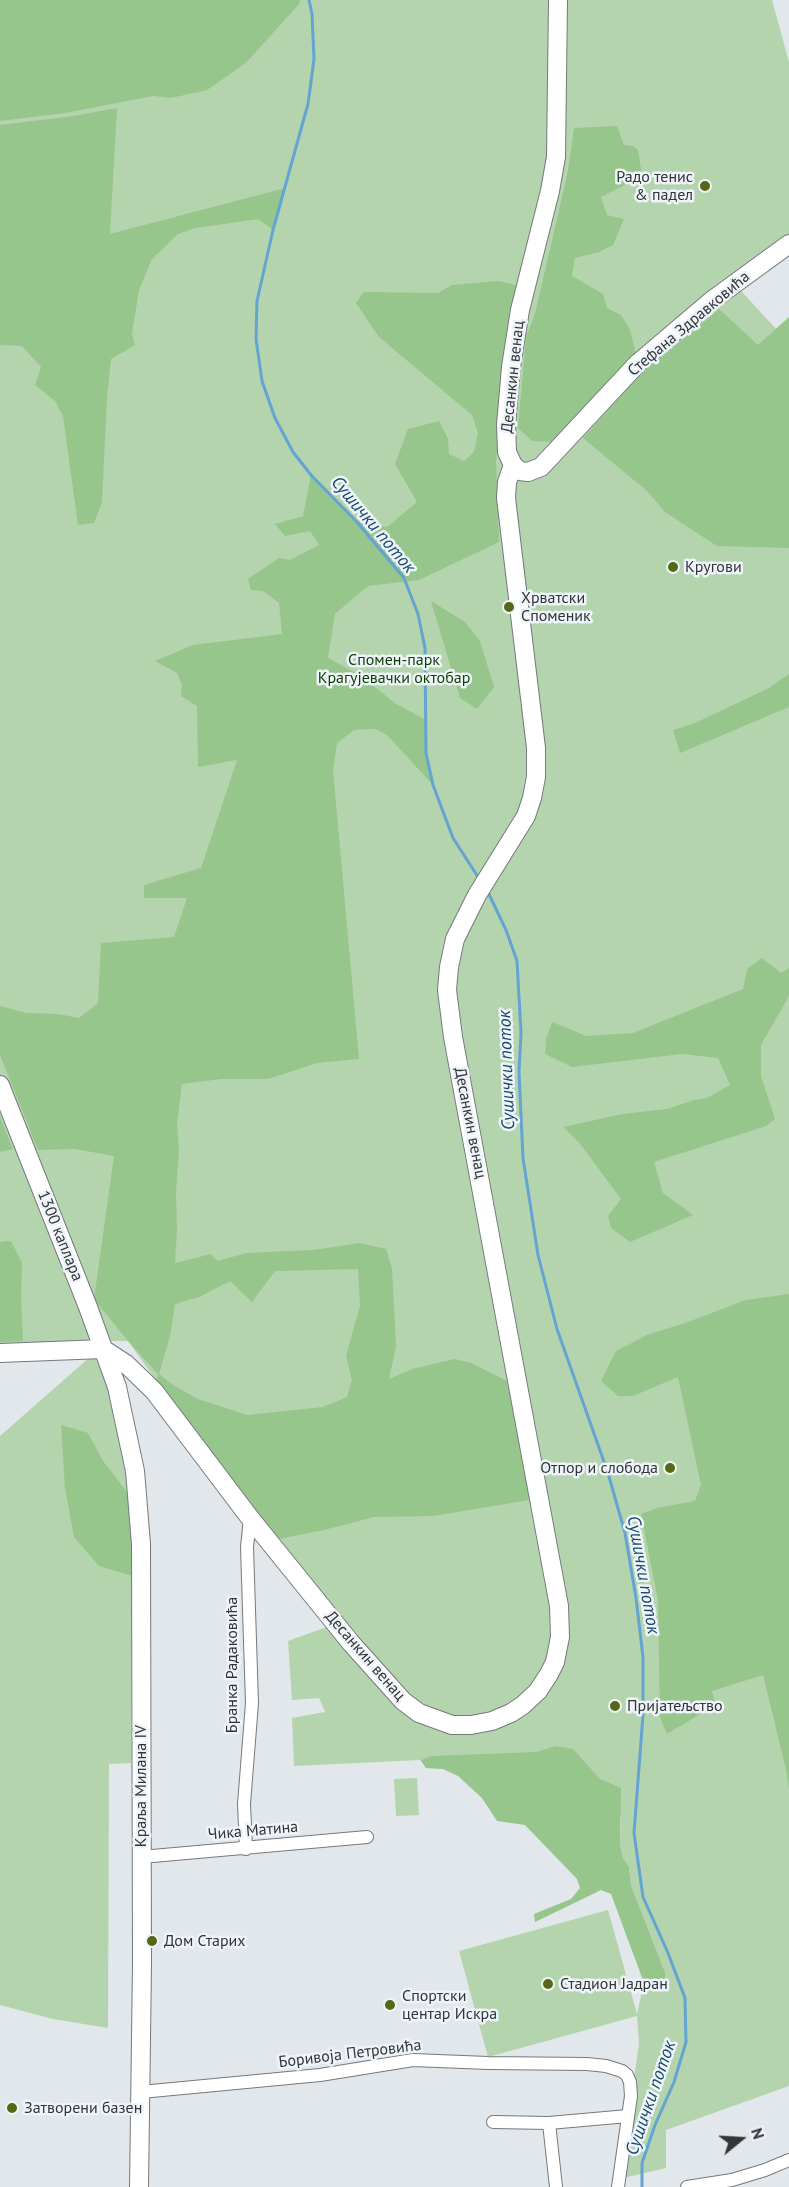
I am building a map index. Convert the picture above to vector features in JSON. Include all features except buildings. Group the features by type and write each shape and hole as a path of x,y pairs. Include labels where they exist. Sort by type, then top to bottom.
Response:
{"street":[{"name":"Десанкин венац","path":"103,1349 137,1373 154,1391 250,1518 403,1701 427,1717 444,1723 464,1726 504,1716 529,1701 542,1686 552,1668 560,1637 557,1597 448,1005 449,967 453,947 477,895 530,806 537,765 506,498 507,482 513,465 507,452 506,425 511,368 520,310 550,191 556,157 558,0"},
{"name":"Стефана Здравковића","path":"513,465 520,471 541,467 638,363 711,302 789,244"},
{"name":"1300 каплара","path":"0,1086 117,1387"},
{"path":"0,1353 103,1349"},
{"path":"117,1387 123,1374 137,1373"},
{"name":"Краља Милана IV","path":"117,1387 132,1455 140,1528 141,2092 139,2187"},
{"name":"Бранка Радаковића","path":"246,1849 244,1804 252,1703 247,1547 250,1518"},
{"name":"Чика Матина","path":"141,1857 367,1837"},
{"name":"Боривоја Петровића","path":"141,2092 320,2075 413,2060 587,2064 622,2071 630,2082 631,2096 628,2116"},
{"path":"493,2122 549,2122 628,2116 618,2187"},
{"path":"549,2122 556,2187"},
{"path":"687,2187 732,2180 789,2160"}],"green space":[{"name":"Спомен-парк Крагујевачки октобар","path":"0,0 772,0 789,62 789,236 731,280 789,343 789,2086 666,2130 666,2168 619,2179 639,2044 637,2016 488,2057 459,1951 608,1910 637,2014 644,1983 653,1988 629,1867 623,1858 620,1844 621,1816 582,1775 426,1768 420,1760 294,1766 292,1718 325,1712 319,1698 292,1700 288,1641 335,1624 270,1540 128,1341 98,1341 0,1351"},
{"path":"0,0 300,0 299,4 246,63 207,90 171,98 153,96 65,113 0,121"},
{"path":"117,108 110,234 285,188 273,230 258,219 196,228 178,234 152,259 139,290 132,334 135,345 111,359 102,502 94,523 78,525 63,416 55,401 35,385 41,367 22,346 0,345 0,125"},
{"path":"617,126 624,145 633,146 638,150 642,176 601,197 607,215 624,219 613,245 599,252 575,258 572,276 603,294 607,308 621,315 630,330 636,354 552,442 532,441 518,428 526,337 535,314 568,171 574,128"},
{"path":"499,281 519,286 501,399 496,461 499,542 419,580 368,586 335,614 328,658 361,676 396,704 426,720 426,753 433,785 387,735 375,729 354,730 337,743 333,770 359,1059 317,1063 268,1079 221,1079 182,1084 177,1123 179,1149 175,1263 211,1254 218,1261 246,1253 313,1250 360,1243 386,1249 392,1268 396,1346 389,1379 412,1369 455,1359 471,1363 519,1387 531,1494 528,1500 506,1504 433,1516 374,1517 268,1541 154,1391 158,1374 94,1299 114,1156 75,1149 38,1150 0,1055 0,1006 26,1013 58,1014 79,1018 98,1003 101,943 174,937 187,898 144,898 144,885 201,868 237,760 198,767 197,706 181,696 182,684 177,673 155,661 193,645 282,634 279,603 263,591 251,590 248,579 279,558 290,560 319,545 310,531 285,536 275,524 303,516 311,475 356,521 387,527 417,502 395,464 408,429 439,421 448,439 449,454 464,461 474,452 478,433 472,415 379,337 356,303 364,292 438,293 452,285","holes":["358,1269 360,1306 346,1356 352,1380 347,1397 323,1407 247,1415 198,1399 159,1374 170,1336 175,1304 199,1297 230,1281 252,1302 275,1271"]},
{"path":"719,309 758,345 789,317 789,548 717,546 665,512 647,491 583,438 641,374"},
{"path":"431,601 465,622 480,641 494,687 477,709 460,698"},
{"path":"789,674 789,707 680,753 673,730 695,723 769,688"},
{"path":"762,958 781,973 789,968 789,996 761,1045 761,1076 775,1119 766,1126 654,1162 663,1193 693,1215 630,1242 611,1228 608,1216 621,1199 581,1145 564,1127 622,1114 667,1109 707,1098 730,1085 718,1058 682,1054 572,1067 545,1054 546,1039 552,1022 586,1036 633,1033 743,989 747,969"},
{"path":"0,1117 13,1149 0,1152"},
{"path":"11,1241 22,1263 23,1341 0,1342 0,1242"},
{"path":"789,1294 789,1789 763,1675 712,1691 715,1702 667,1734 660,1717 658,1600 641,1514 657,1508 695,1501 701,1485 678,1377 633,1396 618,1396 601,1381 616,1351 647,1335 746,1300"},
{"path":"90,1357 101,1364 119,1424 130,1496 131,1763 109,1764 108,2028 53,2019 0,2005 0,1436"},
{"path":"61,1425 88,1433 103,1461 130,1496 132,1576 99,1566 74,1537 65,1488"},
{"path":"556,1746 573,1749 600,1779 621,1788 620,1844 623,1858 629,1867 631,1886 665,1973 665,1984 653,1988 644,1983 611,1894 601,1890 535,1922 534,1914 571,1899 580,1888 577,1879 525,1825 497,1821 482,1798 458,1776 443,1769 426,1768 421,1760 432,1756 536,1752"},
{"path":"417,1778 419,1815 396,1816 394,1779"}],"waterway":[{"name":"Сушички поток","path":"309,0 312,14 314,59 308,104 273,230 257,301 256,339 262,381 275,418 293,452 404,578 418,614 425,648 426,753 433,785 453,838 480,880"},
{"name":"Сушички поток","path":"487,890 506,930 517,961 521,1033 519,1072 523,1158 538,1255 557,1329 608,1473 625,1533 636,1598 643,1657 643,1715 634,1833 643,1897 685,1998 686,2042 674,2082 655,2125 642,2163 642,2187"}],"place":[{"name":"Радо тенис & падел","path":"705,186"},
{"name":"Кругови","path":"673,567"},
{"name":"Хрватски Споменик","path":"509,607"},
{"name":"Отпор и слобода","path":"670,1468"},
{"name":"Пријатељство","path":"615,1706"},
{"name":"Дом Старих","path":"152,1941"},
{"name":"Стадион Јадран","path":"548,1984"},
{"name":"Спортски центар Искра","path":"390,2005"},
{"name":"Затворени базен","path":"12,2108"}]}
